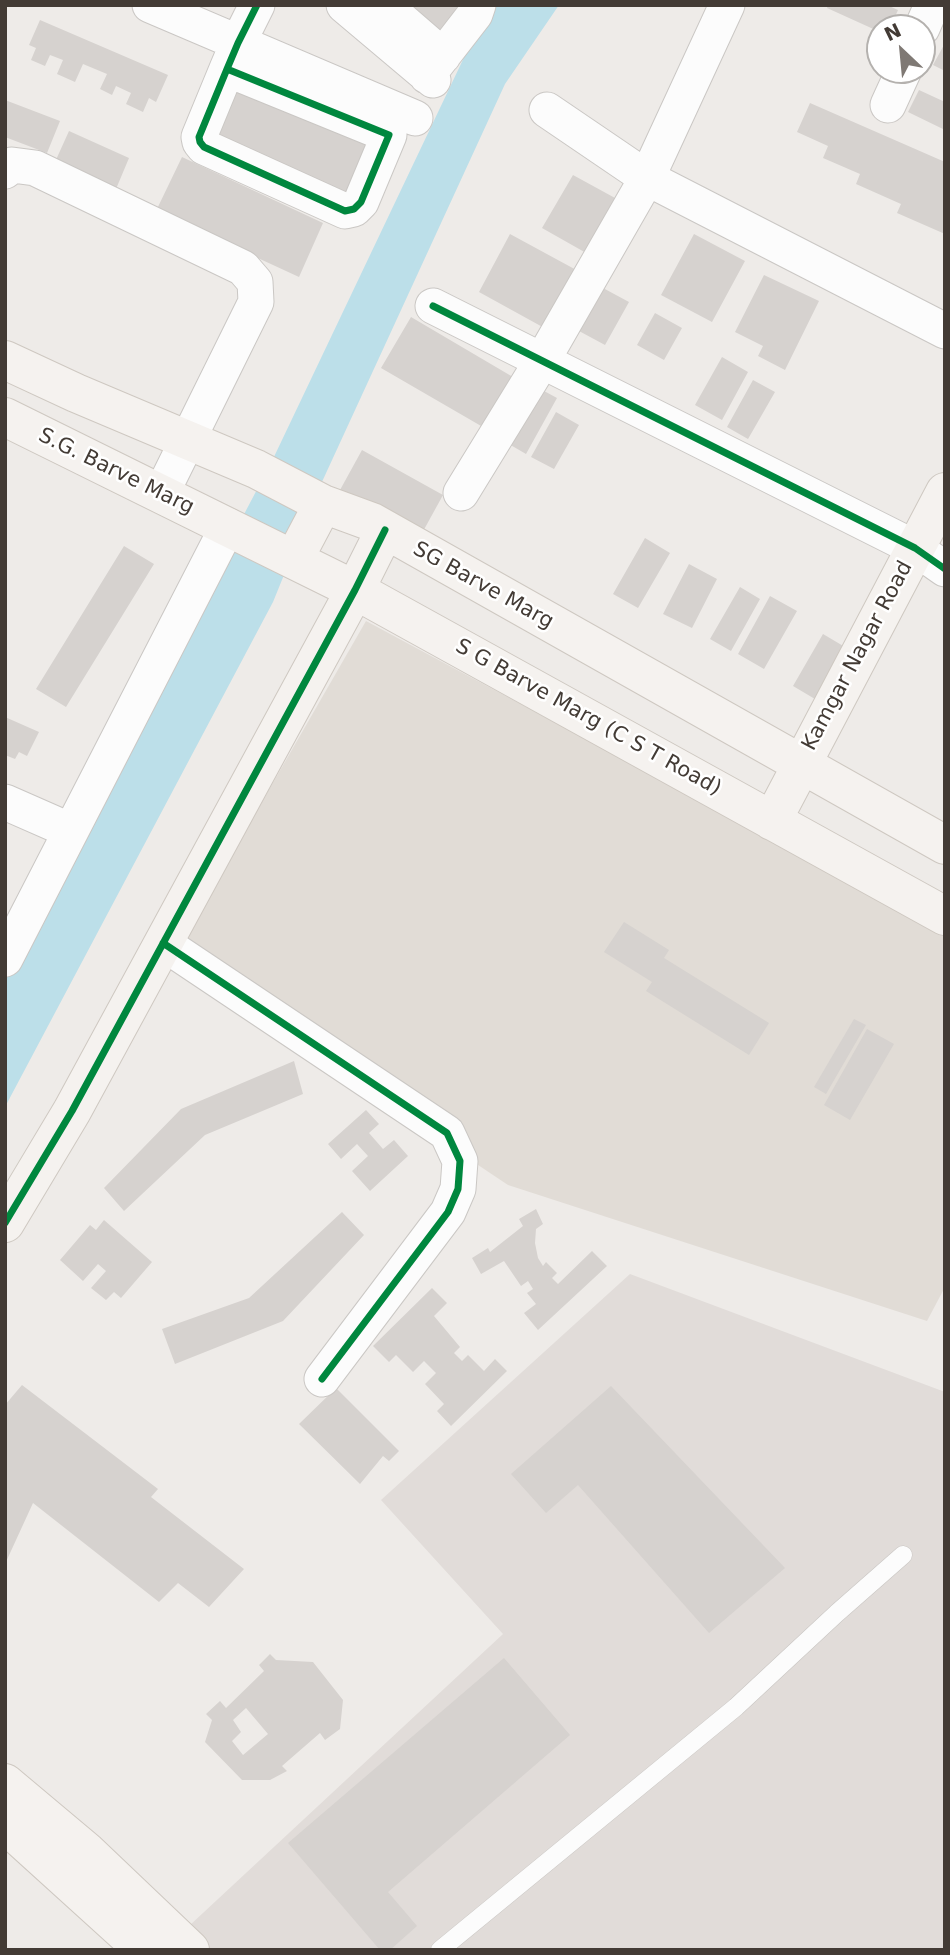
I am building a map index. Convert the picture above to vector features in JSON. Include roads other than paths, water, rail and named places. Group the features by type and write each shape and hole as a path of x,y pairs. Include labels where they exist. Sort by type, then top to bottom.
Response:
{"main road":[{"name":"SG Barve Marg","path":"5,360 256,469 323,504 378,526 945,845"},
{"path":"56,442 76,393"},
{"name":"S.G. Barve Marg","path":"5,417 231,528"},
{"name":"Kamgar Nagar Road","path":"772,821 801,765 930,559 945,492"},
{"path":"294,559 323,504"},
{"path":"5,1223 72,1111 163,943 351,587 378,526"},
{"name":"S G Barve Marg (C S T Road)","path":"231,528 351,587 945,916"},
{"path":"5,1783 86,1851 190,1950"},
{"path":"5,1824 144,1950"}],"street":[{"path":"150,5 233,56 394,116"},
{"path":"257,5 199,137 204,147 345,211 354,209 361,202 394,116 396,49"},
{"path":"344,5 396,49 434,71"},
{"path":"384,5 434,71"},
{"path":"434,71 475,14 478,5"},
{"path":"461,493 542,361 647,178 727,5"},
{"path":"888,105 898,84"},
{"path":"547,110 647,178 945,331"},
{"path":"5,171 12,165 35,168 243,268 255,282 256,302 161,494"},
{"path":"433,306 930,559"},
{"path":"5,959 231,528"},
{"path":"5,802 71,831"},
{"path":"163,943 447,1133 460,1161 458,1189 448,1212 322,1379"}],"lane":[{"path":"440,1950 736,1707 837,1612 903,1555"}],"water":[{"path":"489,5 559,5 505,84 321,484 273,602 5,1107 5,969 272,461"}]}
